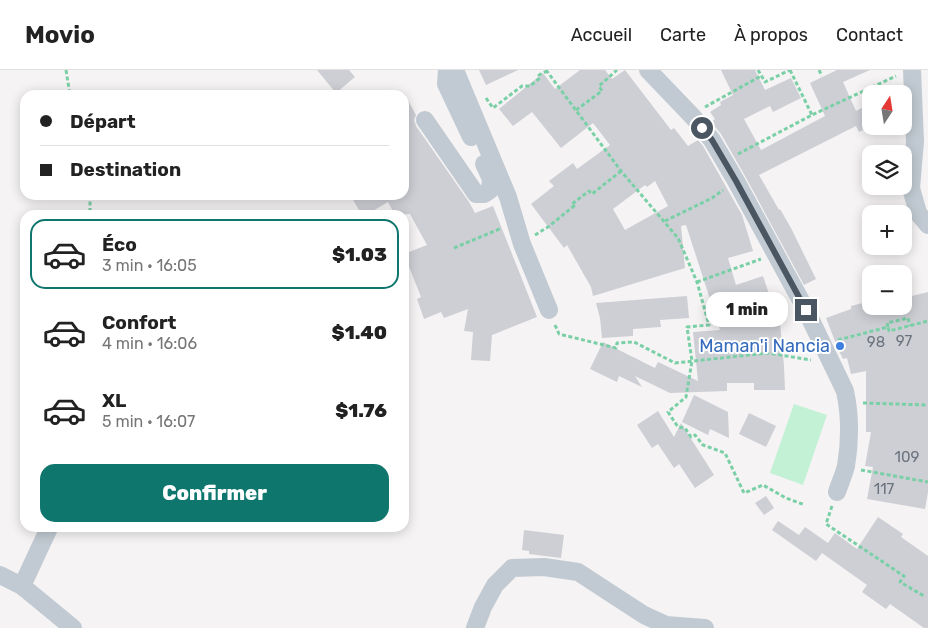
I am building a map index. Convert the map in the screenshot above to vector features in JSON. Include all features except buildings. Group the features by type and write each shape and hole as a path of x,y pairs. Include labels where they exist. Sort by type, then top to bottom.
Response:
{"street":[{"path":"425,120 476,194 484,194 490,190 491,179 446,84 447,70"},
{"path":"455,70 508,197 522,244 549,310"},
{"path":"648,70 712,140 823,344 845,391 848,448 846,467 837,492"},
{"path":"906,72 914,141 911,188 918,213 928,225"},
{"path":"22,586 47,532"},
{"path":"475,628 483,607 495,585 512,568 544,567 578,572 644,615 666,625 705,628"},
{"path":"0,574 22,586 73,628"}],"path":[{"path":"66,70 69,90"},
{"path":"484,95 493,108 522,86 530,86 540,78 539,75 547,70 621,171 678,238 697,282 709,325 687,327 692,361 686,397 668,412 678,427 684,428 690,437 695,435 703,445 725,453 744,493 763,485 786,498 805,505"},
{"path":"576,110 602,91 599,86 618,70"},
{"path":"758,70 765,82 790,70 812,115"},
{"path":"818,70 822,76"},
{"path":"724,162 812,115 906,72"},
{"path":"693,117 709,105 761,76"},
{"path":"522,244 548,227 589,191 592,194 621,171"},
{"path":"665,222 712,198 736,181"},
{"path":"454,248 515,222"},
{"path":"697,282 775,254"},
{"path":"549,310 559,334 616,348 617,343 634,342 674,363 768,353 832,363"},
{"path":"888,327 888,323 908,318 910,326"},
{"path":"888,327 889,331 928,321"},
{"path":"823,344 888,327"},
{"path":"847,402 928,405"},
{"path":"846,467 928,482"},
{"path":"837,492 826,524 904,576 900,582 924,596"}],"green space":[{"path":"794,404 827,415 803,485 770,473"}],"place":[{"name":"Maman'i Nancia","path":"840,346"}],"route":[{"path":"702,128 712,140 736,181 806,310"}]}
